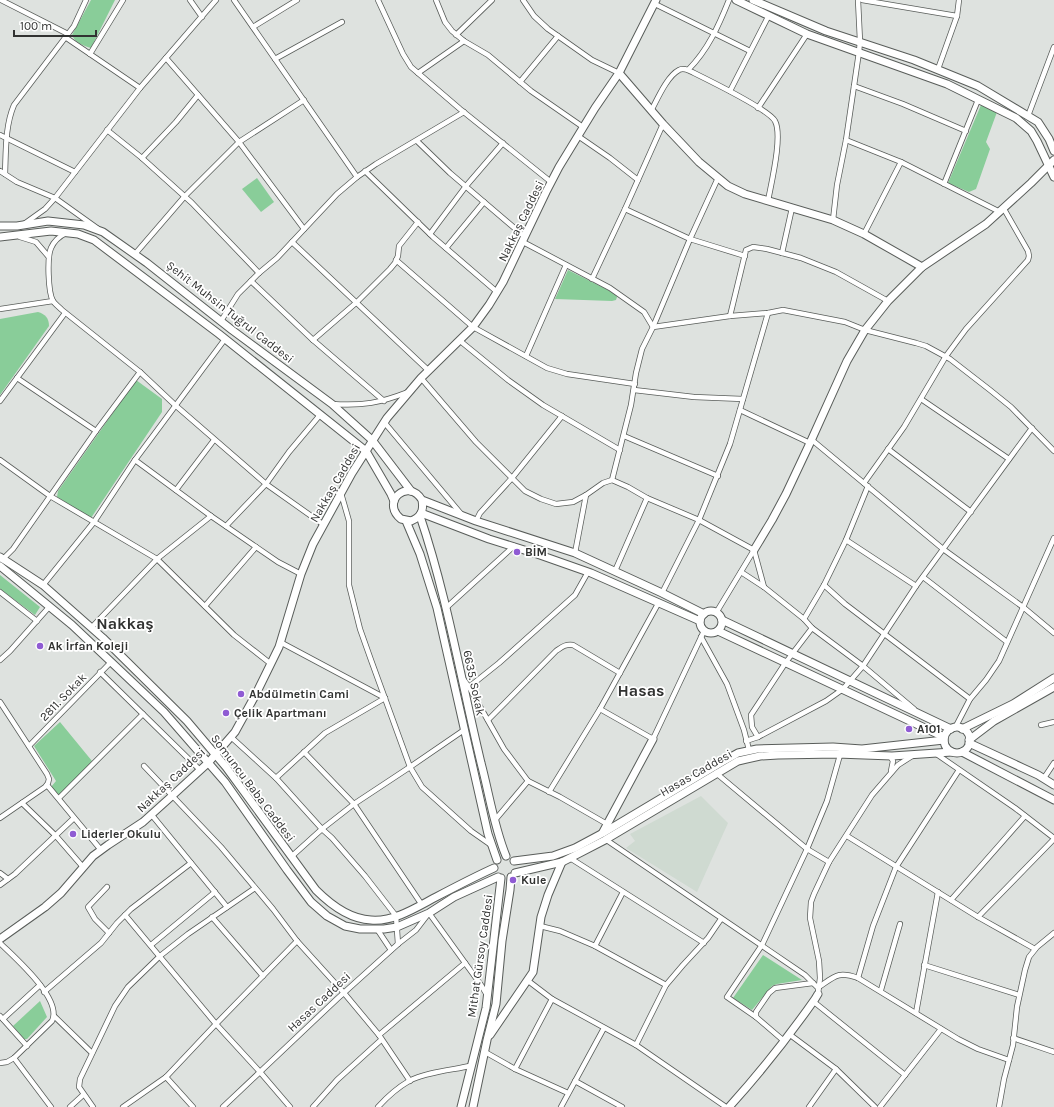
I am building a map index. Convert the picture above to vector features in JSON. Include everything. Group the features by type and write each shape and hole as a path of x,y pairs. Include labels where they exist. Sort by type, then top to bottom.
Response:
{"main road":[{"path":"736,0 807,34 947,84 1016,118 1031,131 1038,141 1052,163 1054,177"},
{"path":"753,0 826,31 914,60 978,86 1038,122 1049,139 1054,151"},
{"name":"Nakkaş Caddesi","path":"0,939 45,907 61,893 83,867 101,850 143,822 208,763 231,737 256,694 271,664 280,642 301,574 313,544 341,493 384,422 421,378 473,327 497,292 552,182 578,136 619,73 656,2"},
{"path":"619,73 651,111 699,162 728,186 746,194 833,220 864,234 922,267"},
{"path":"754,550 772,520 811,442 847,361 865,330 888,301 922,267 968,237 1002,210 1052,163"},
{"name":"Şehit Muhsin Tuğrul Caddesi","path":"0,226 22,225 48,221 84,225 104,232 332,404 372,440 410,491"},
{"name":"Şehit Muhsin Tuğrul Caddesi","path":"0,237 51,231 78,234 94,240 225,339 366,451 394,501"},
{"path":"410,491 420,496 422,500 424,506 421,514 411,521 406,521 397,516 393,506 394,501 400,493 410,491"},
{"path":"422,500 463,516 575,553 704,614"},
{"path":"421,514 489,539 514,546 588,572 700,621"},
{"name":"6635. Sokak","path":"421,514 447,607 495,820 506,856"},
{"name":"6635. Sokak","path":"406,521 420,554 437,608 488,834 497,860"},
{"name":"Somuncu Baba Caddesi","path":"1,561 42,586 91,628 187,721 226,767 316,890 329,903 341,911 354,917 372,920 396,916 422,905 494,868"},
{"name":"Somuncu Baba Caddesi","path":"1,561 72,625 164,712 225,782 311,902 327,916 345,926 360,929 397,927 429,913 454,897 500,877"},
{"path":"710,611 716,612 722,620 722,626 718,631 702,634 700,621 704,614 710,611"},
{"path":"722,620 921,715 967,734 969,742 968,747 962,752 952,752 945,745 944,738"},
{"path":"718,631 944,738"},
{"path":"944,738 956,729 1013,704 1054,678"},
{"path":"969,742 994,721 1054,687"},
{"name":"Hasas Caddesi","path":"513,875 562,862 570,858 738,753 749,750 780,747 862,748 944,738"},
{"path":"604,837 607,824 653,739"},
{"path":"969,742 1044,778 1054,785"},
{"name":"Hasas Caddesi","path":"514,861 553,856 604,837 738,761 760,756 887,755 952,752"},
{"path":"962,752 1054,800"},
{"path":"506,856 514,861 516,867 513,875 500,877 494,868 497,860 506,856"},
{"name":"Mithat Gürsoy Caddesi","path":"487,1040 532,972 541,917 548,895 562,862"},
{"name":"Mithat Gürsoy Caddesi","path":"473,1107 496,1004 502,941 513,875"},
{"name":"Mithat Gürsoy Caddesi","path":"461,1107 470,1066 486,1008 500,877"},
{"path":"730,1107 814,1002 818,990"}],"street":[{"path":"1,0 67,36 90,54 140,88"},
{"path":"5,174 10,114 14,105 74,26 86,0"},
{"path":"90,54 123,0"},
{"path":"190,0 202,17"},
{"path":"22,225 45,209 55,198 140,88 216,0"},
{"path":"234,0 357,177"},
{"path":"253,27 297,0"},
{"path":"378,0 403,54 411,67 464,112 552,182"},
{"path":"436,0 445,22 456,35 488,55 520,82 584,127"},
{"path":"456,35 492,0"},
{"path":"523,0 534,16 558,36 592,60 619,73"},
{"path":"688,70 695,63 715,34 730,0"},
{"path":"833,220 837,185 846,140 859,52 860,41 858,0"},
{"path":"862,0 957,16"},
{"path":"938,69 957,16 959,0"},
{"path":"656,2 750,51"},
{"path":"730,91 768,15"},
{"path":"275,59 342,22"},
{"path":"758,108 807,34"},
{"path":"520,82 558,36"},
{"path":"418,73 464,41"},
{"path":"1028,116 1054,47"},
{"path":"166,58 239,142 304,229"},
{"path":"651,111 664,87 671,77 680,69 688,70 730,91 768,113 776,122 778,132 778,147 768,201"},
{"path":"854,86 903,104 966,131"},
{"path":"142,158 176,122 198,95"},
{"path":"135,254 185,196 239,142 304,100"},
{"path":"944,184 978,100"},
{"path":"221,321 238,294 277,258 337,194 365,171 464,112"},
{"path":"592,279 663,124"},
{"path":"107,130 142,158 185,196 259,273"},
{"path":"0,135 74,172"},
{"path":"578,136 638,180"},
{"path":"417,140 524,239 566,265 610,288 644,312 653,327"},
{"path":"804,619 824,586 846,540 866,484 904,427 946,356 966,329 1028,260 1029,256 1028,251 1002,210 944,184 901,162 846,140"},
{"path":"430,234 466,186 503,143"},
{"path":"864,234 901,162"},
{"path":"0,171 17,182 55,198 104,232"},
{"path":"365,171 430,234 497,292"},
{"path":"612,480 624,436 642,349 718,178"},
{"path":"446,248 484,202"},
{"path":"782,253 792,208"},
{"path":"625,209 690,239 745,256"},
{"path":"313,340 357,302 390,269 396,260 399,246 418,222"},
{"path":"66,232 55,242 48,256 53,301 65,313 140,372 214,440 266,484 324,525"},
{"path":"15,235 36,242 48,256"},
{"path":"292,242 339,288 357,302 429,371"},
{"path":"730,316 746,250 752,248 768,249 801,258 836,272 888,301"},
{"path":"396,260 473,327 547,368 567,374 635,384"},
{"path":"526,356 566,265"},
{"path":"251,281 313,340 384,401"},
{"path":"0,309 53,301"},
{"path":"653,327 783,310 845,322 865,330 926,346 946,356 1011,407 1054,451"},
{"path":"0,401 65,313"},
{"path":"662,593 699,520 718,476 730,444 768,313"},
{"path":"42,586 94,522 136,460 225,339"},
{"path":"459,340 508,380 543,405 620,450"},
{"path":"1,561 13,549 140,372"},
{"path":"17,378 96,432"},
{"path":"421,378 476,442 525,491 556,504 573,502 603,483 612,480 647,498 699,520 754,550 764,587"},
{"path":"634,390 743,399"},
{"path":"332,404 352,405 384,401 410,392"},
{"path":"920,399 1009,459"},
{"path":"740,410 811,442 866,484 943,549 1023,607 1054,633"},
{"path":"226,526 266,484 289,452 320,415"},
{"path":"476,520 480,513 512,478 562,416"},
{"path":"384,422 463,516"},
{"path":"746,741 758,737 826,701 851,682 864,666 916,586 1032,428"},
{"path":"624,436 718,476"},
{"path":"176,490 214,440"},
{"path":"888,449 971,512"},
{"path":"0,460 50,496 156,558 234,635 271,664"},
{"path":"136,460 211,516 278,562 301,574"},
{"path":"341,493 349,521 349,585 360,629 410,767 422,787 471,831 492,845"},
{"path":"575,553 586,495"},
{"path":"615,571 647,498"},
{"path":"91,628 156,558 211,516"},
{"path":"956,729 970,699 999,661 1054,538"},
{"path":"846,540 916,586"},
{"path":"447,607 514,546"},
{"path":"204,606 256,547"},
{"path":"716,612 754,550"},
{"path":"1048,552 1054,554"},
{"path":"469,687 499,663 575,595 588,572"},
{"path":"741,572 764,587 804,619 812,628 864,666 921,715"},
{"path":"923,577 1007,642"},
{"path":"824,586 845,604 970,699"},
{"path":"0,592 37,621"},
{"path":"549,792 600,709 659,602"},
{"path":"0,660 10,652 50,606"},
{"path":"758,737 752,727 751,715 786,662 812,628"},
{"path":"600,709 653,739 702,634"},
{"path":"702,634 727,684 744,730 749,750"},
{"path":"280,642 385,698"},
{"path":"488,720 556,651 568,644 573,645 620,673"},
{"name":"2811. Sokak","path":"29,746 111,662"},
{"path":"100,672 200,770"},
{"path":"462,678 469,687 504,749 528,781 560,797 607,824"},
{"path":"276,778 325,734 385,698"},
{"path":"0,702 49,779 47,785 0,818"},
{"path":"59,798 143,714"},
{"path":"1041,725 1054,722"},
{"path":"291,857 322,829 354,804 464,730"},
{"path":"231,737 276,778 356,865 396,916 398,944"},
{"path":"304,752 354,804 422,905"},
{"path":"933,752 1025,816 1054,839 978,917"},
{"path":"818,990 820,978 819,960 810,918 810,909 814,894 830,862 872,795 898,766 915,754"},
{"path":"784,1041 756,1017 727,998 762,945 808,849 827,801 840,755"},
{"path":"887,755 894,761 890,774"},
{"path":"1044,778 1054,763"},
{"path":"144,766 221,847 297,941 344,993 380,1038 410,1081"},
{"path":"858,978 873,926 896,867 958,770"},
{"path":"716,773 808,849 830,862"},
{"path":"495,820 528,781"},
{"path":"47,785 101,850"},
{"path":"22,803 56,836 83,867"},
{"path":"151,814 227,907"},
{"path":"951,900 1025,816"},
{"path":"0,885 8,880 74,818"},
{"path":"847,836 978,917 1035,949"},
{"path":"604,837 721,919 805,975 818,988 818,990"},
{"path":"570,858 704,943"},
{"path":"44,992 101,943 116,923 125,915 191,863"},
{"path":"0,873 8,880"},
{"path":"107,887 88,907 95,919 109,934"},
{"path":"93,1107 79,1087 80,1079 115,1006 128,987 160,956 212,917 255,888"},
{"path":"151,945 215,892"},
{"path":"595,946 624,892"},
{"path":"916,1013 938,892"},
{"path":"429,913 482,985 487,995"},
{"name":"Hasas Caddesi","path":"223,1107 344,993 391,950 416,930 429,913"},
{"path":"125,915 216,1024 290,1107"},
{"path":"212,917 263,976"},
{"path":"636,1045 666,985 704,943 721,919"},
{"path":"881,990 900,924"},
{"path":"540,926 560,931 595,946 666,985"},
{"path":"377,929 391,950"},
{"path":"999,1107 1013,1038 1019,995 1029,957 1035,949 1054,933"},
{"path":"123,1107 166,1078 297,941"},
{"path":"0,943 28,970 40,985 54,1009 52,1021 14,1058 7,1062 0,1063"},
{"path":"313,1107 337,1080 380,1038 465,963"},
{"path":"924,965 1019,995"},
{"path":"818,990 833,977 841,974 847,974 858,978 881,990 958,1039 1009,1060"},
{"path":"527,980 552,999 636,1045 726,1107"},
{"path":"756,1017 756,1012 769,993 775,988 813,984"},
{"path":"27,1046 2,1017 40,985"},
{"path":"515,1069 552,999"},
{"path":"814,1002 905,1075"},
{"path":"54,1016 92,1053"},
{"path":"563,1106 568,1093 604,1028"},
{"path":"880,1107 941,1029"},
{"path":"789,1034 836,1069 875,1107"},
{"path":"1013,1038 1054,1052"},
{"path":"485,1052 515,1069 568,1093"},
{"path":"14,1058 51,1107"},
{"path":"378,1107 388,1096 410,1081 433,1073 470,1066"},
{"path":"809,1107 836,1069"},
{"path":"166,1078 193,1107"},
{"path":"575,1081 622,1107"},
{"path":"70,1107 83,1094"}],"shaded area":[{"path":"701,796 728,823 697,892 626,848 635,841 630,834"}],"green space":[{"path":"91,0 115,0 91,48 77,42 72,35"},
{"path":"981,105 997,112 986,142 990,149 976,189 969,192 948,183"},
{"path":"257,178 274,202 261,212 242,189"},
{"path":"568,270 616,294 616,300 555,299"},
{"path":"38,312 46,317 49,326 0,395 0,319"},
{"path":"136,380 162,399 162,412 91,518 57,497 58,491"},
{"path":"0,575 40,607 35,615 0,589"},
{"path":"60,722 92,761 60,796 51,787 56,781 34,746"},
{"path":"763,955 802,980 772,986 752,1010 733,998"},
{"path":"40,1001 47,1017 27,1039 24,1039 13,1026"}],"place":[{"name":"BİM","path":"517,552"},
{"name":"Ak İrfan Koleji","path":"40,646"},
{"name":"Abdülmetin Cami","path":"241,694"},
{"name":"Çelik Apartmanı","path":"226,713"},
{"name":"A101","path":"909,729"},
{"name":"Liderler Okulu","path":"73,834"},
{"name":"Kule","path":"513,880"}],"district":[{"name":"Nakkaş","path":"125,623"},
{"name":"Hasas","path":"641,690"}]}
